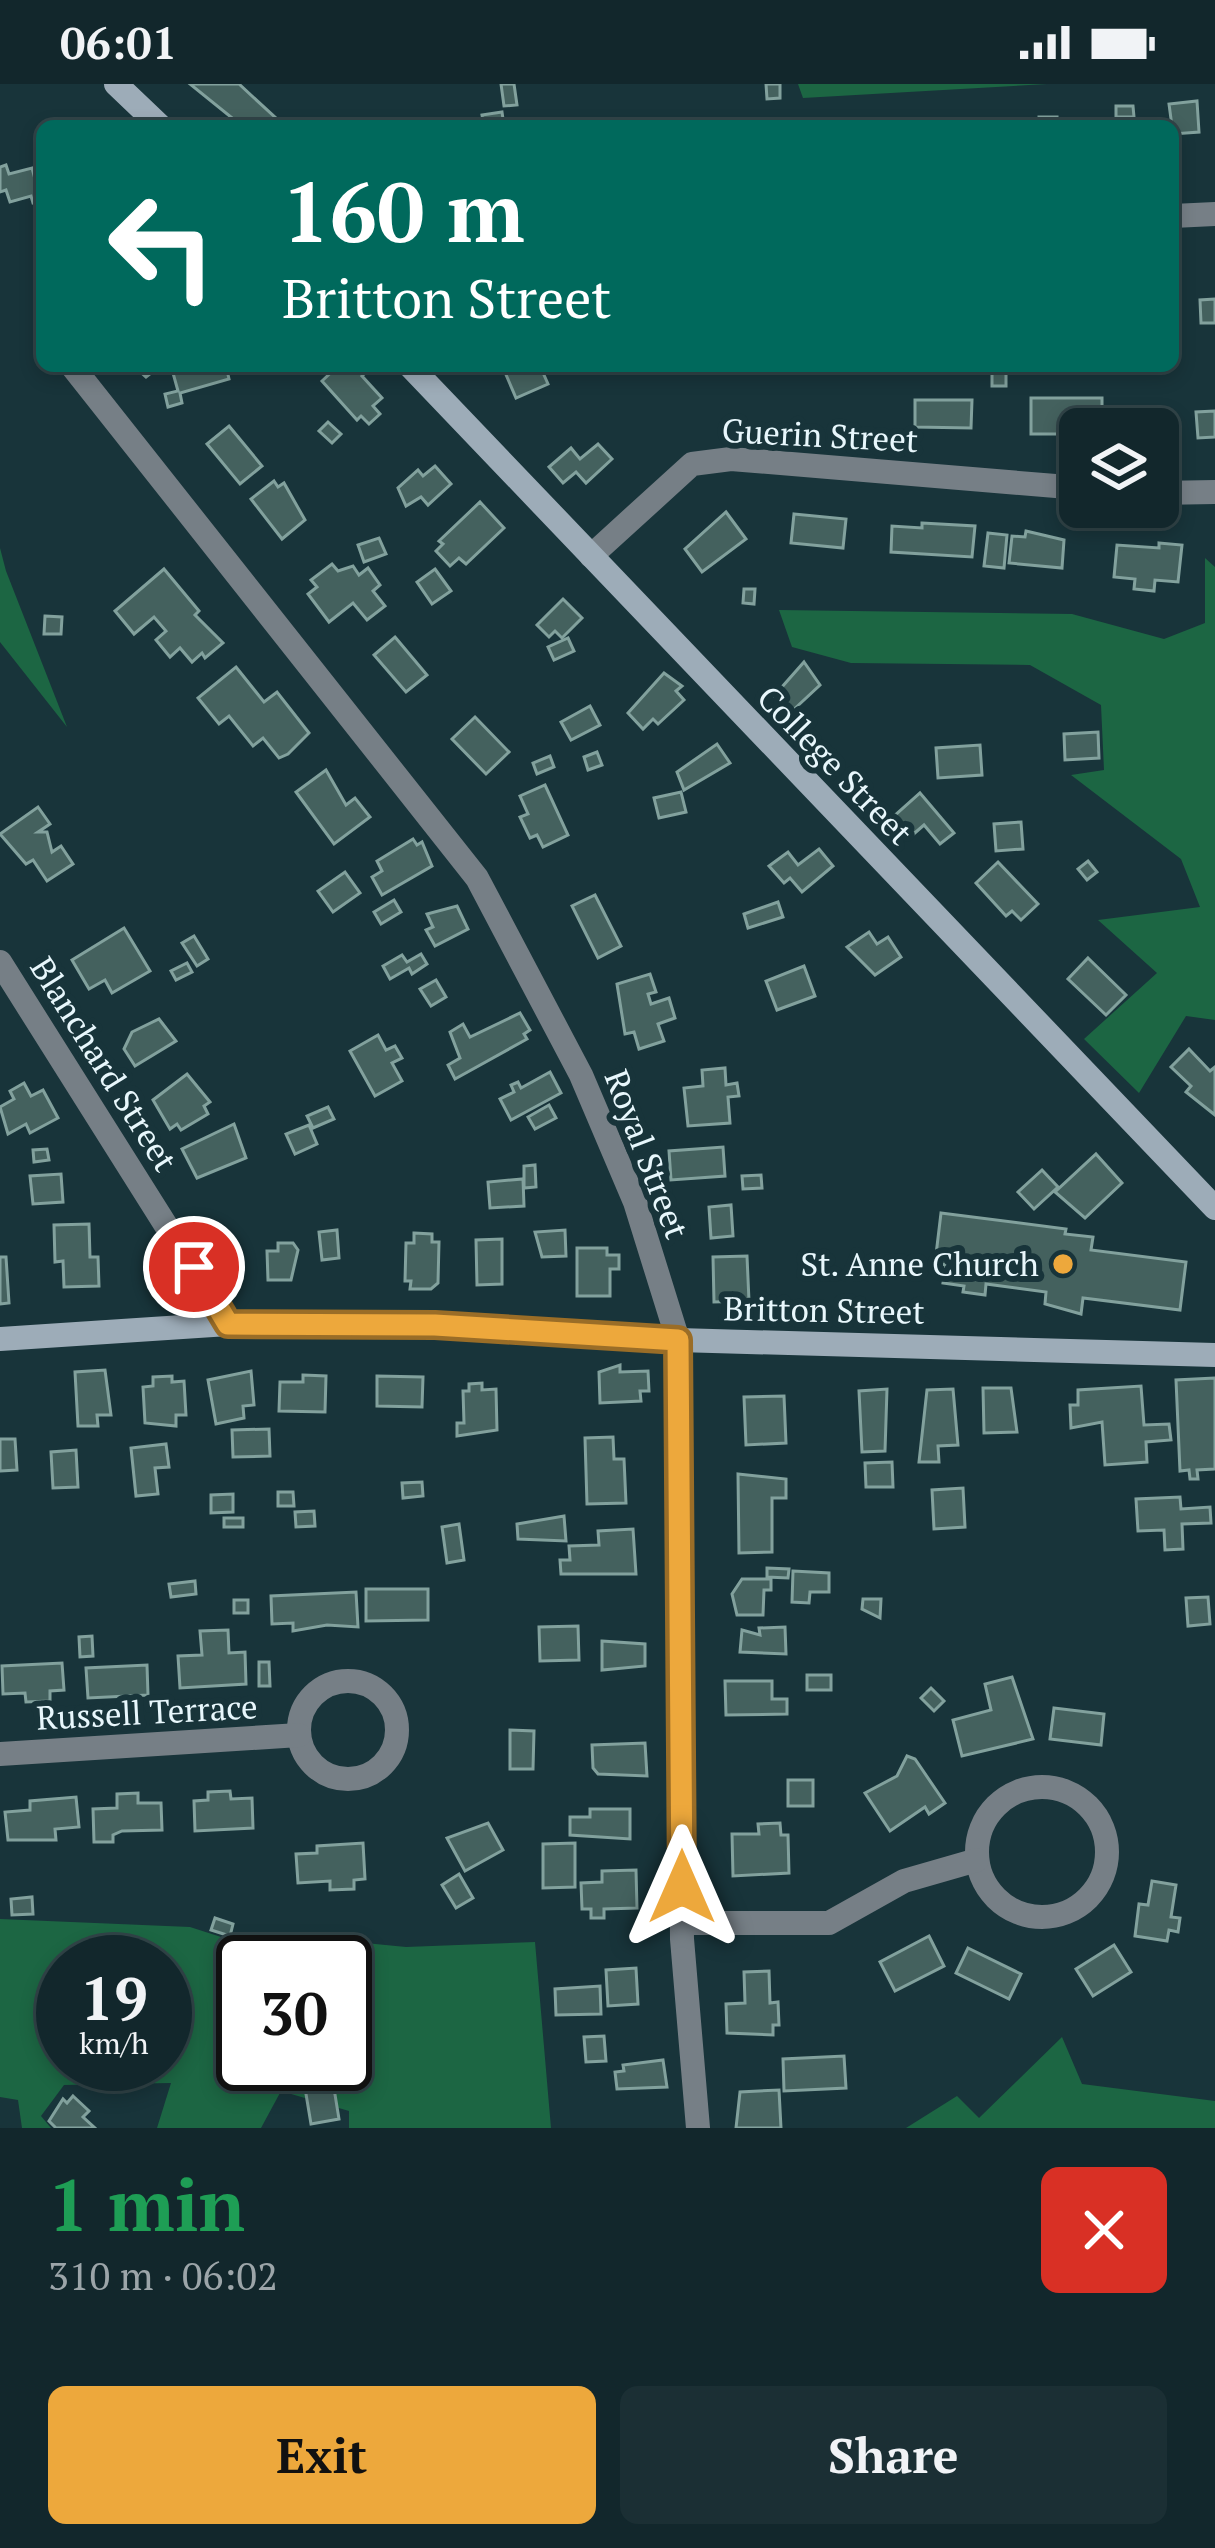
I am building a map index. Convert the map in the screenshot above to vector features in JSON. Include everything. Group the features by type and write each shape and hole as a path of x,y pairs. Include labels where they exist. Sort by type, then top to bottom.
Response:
{"street":[{"path":"116,84 154,120"},
{"path":"1179,216 1215,214"},
{"name":"Royal Street","path":"77,372 477,878 514,940 609,1135 678,1340 682,1923 698,2128"},
{"name":"College Street","path":"416,372 1215,1208"},
{"name":"Guerin Street","path":"591,556 692,464 730,459 1059,486"},
{"path":"1179,493 1215,492"},
{"name":"Blanchard Street","path":"0,962 228,1324"},
{"name":"Britton Street","path":"0,1339 228,1324 435,1325 678,1340 1215,1355"},
{"name":"Russell Terrace","path":"348,1681 379,1691 396,1718 394,1750 385,1763 357,1779 325,1774 303,1751 299,1736 306,1704 332,1684 348,1681"},
{"name":"Russell Terrace","path":"0,1754 299,1736"},
{"path":"1034,1788 1059,1790 1082,1802 1098,1820 1106,1845 1104,1870 1093,1892 1074,1909 1049,1917 1024,1915 1002,1903 985,1884 977,1860 979,1835 990,1812 1010,1796 1034,1788"},
{"path":"682,1923 829,1923 904,1881 977,1860"}],"green space":[{"path":"798,84 1047,84 803,98"},
{"path":"0,548 6,571 67,727 0,642"},
{"path":"1205,558 1215,567 1215,1020 1186,1016 1139,1093 1084,1039 1157,973 1098,920 1200,907 1181,859 1071,775 1104,770 1101,705 1030,665 851,663 792,647 779,610 1072,614 1164,639 1205,623"},
{"path":"0,1919 190,1927 216,1935 216,2091 281,2091 261,2128 157,2128 169,2091 192,2091 192,1935 36,1935 36,2091 60,2091 41,2116 51,2128 22,2128 18,2100 0,2097"},
{"path":"535,1942 551,2128 349,2128 349,2111 281,2091 372,2091 372,1944 406,1947"},
{"path":"1062,2037 1082,2084 1215,2101 1215,2128 906,2128 957,2096 979,2118"}],"building":[{"path":"190,84 239,84 278,120 235,120"},
{"path":"501,84 514,84 517,105 504,106"},
{"path":"766,84 780,84 780,98 767,99"},
{"path":"1197,101 1199,132 1179,134 1179,120 1171,120 1169,104"},
{"path":"1116,106 1133,106 1134,117 1116,117"},
{"path":"502,112 503,120 483,120 482,115"},
{"path":"6,165 9,174 32,168 36,202 31,196 10,202 6,190 0,192 0,167"},
{"path":"1215,299 1215,323 1201,323 1200,300"},
{"path":"227,372 229,379 180,393 182,403 168,407 165,394 178,391 173,373"},
{"path":"332,372 366,372 362,376 382,398 373,406 380,414 369,424 361,416 357,420 322,381"},
{"path":"505,372 543,372 548,384 516,398"},
{"path":"1006,372 1006,386 992,386 992,373"},
{"path":"1031,398 1102,398 1102,408 1059,408 1059,434 1031,434"},
{"path":"915,400 972,400 971,428 915,427"},
{"path":"1215,411 1215,437 1198,438 1196,412"},
{"path":"328,422 341,434 332,443 319,431"},
{"path":"229,426 262,466 240,484 207,444"},
{"path":"598,444 612,459 586,483 576,472 563,483 549,467 571,448 580,459"},
{"path":"435,466 451,484 428,505 421,497 406,506 398,488 418,470 423,476"},
{"path":"274,481 278,487 284,483 305,520 282,539 251,499"},
{"path":"480,502 504,528 466,564 459,558 450,566 436,551 443,544 439,541"},
{"path":"726,512 746,539 702,572 685,549"},
{"path":"794,514 846,519 843,548 791,543"},
{"path":"922,523 975,526 972,557 891,552 892,526 922,528"},
{"path":"1026,531 1064,540 1062,568 1009,563 1012,536 1025,537"},
{"path":"988,533 1007,535 1004,568 984,566"},
{"path":"379,538 386,554 364,562 358,545"},
{"path":"1159,543 1182,545 1178,582 1155,580 1154,591 1134,589 1135,579 1114,577 1117,545 1159,548"},
{"path":"332,564 338,571 353,566 359,575 368,568 380,585 373,591 385,606 367,620 353,603 329,622 308,594 317,587 311,580"},
{"path":"164,569 199,611 195,615 223,643 205,658 202,653 192,662 180,648 170,657 156,640 166,631 154,617 134,634 115,611"},
{"path":"435,569 451,591 432,604 417,582"},
{"path":"744,589 755,589 754,604 743,603"},
{"path":"563,599 582,618 562,638 555,631 549,637 537,625"},
{"path":"45,616 62,617 61,634 44,634"},
{"path":"395,637 427,675 406,692 374,655"},
{"path":"568,638 574,651 554,660 548,647"},
{"path":"804,662 820,685 790,713 774,696"},
{"path":"236,667 264,702 277,692 309,733 288,754 279,758 263,738 253,746 229,716 219,724 198,698"},
{"path":"664,673 682,686 676,691 684,700 658,724 653,719 643,729 628,713"},
{"path":"590,706 600,725 571,740 561,722"},
{"path":"475,717 509,752 486,774 452,739"},
{"path":"1098,732 1099,758 1065,760 1064,734"},
{"path":"717,744 730,763 684,790 677,772"},
{"path":"980,745 982,775 938,778 936,748"},
{"path":"597,752 602,765 588,770 584,757"},
{"path":"550,756 554,767 537,774 533,763"},
{"path":"326,770 346,805 355,798 370,817 334,844 296,792"},
{"path":"545,785 568,835 543,847 537,835 530,838 520,817 528,814 520,796"},
{"path":"681,792 686,812 659,818 654,798"},
{"path":"920,793 954,833 940,844 924,825 909,838 892,818"},
{"path":"38,807 50,824 38,832 47,832 52,852 61,846 73,864 47,881 33,860 26,864 0,834"},
{"path":"1021,822 1023,849 996,851 994,824"},
{"path":"413,839 417,845 422,842 432,866 382,895 372,877 382,871 377,861"},
{"path":"819,849 833,866 802,892 790,878 784,883 769,866 788,852 798,865"},
{"path":"1088,861 1097,872 1087,880 1078,869"},
{"path":"998,862 1038,904 1021,920 1012,911 1006,916 976,883"},
{"path":"345,872 360,893 333,912 318,891"},
{"path":"595,895 621,946 598,958 572,906"},
{"path":"394,900 401,912 381,924 374,912"},
{"path":"778,902 783,917 748,928 744,914"},
{"path":"457,906 468,929 435,946 426,930 433,927 427,914"},
{"path":"124,928 150,971 112,993 105,980 89,989 72,960"},
{"path":"869,932 877,944 888,937 901,957 875,975 847,947"},
{"path":"194,936 208,959 197,966 182,943"},
{"path":"421,954 427,964 412,974 409,968 390,979 383,966 402,955 407,962"},
{"path":"1088,958 1126,995 1106,1015 1068,979"},
{"path":"187,963 192,972 176,980 171,971"},
{"path":"804,966 815,996 777,1010 766,981"},
{"path":"650,974 656,992 648,994 651,1004 669,998 675,1018 658,1024 664,1041 639,1049 634,1032 625,1034 617,984"},
{"path":"436,980 446,997 431,1006 420,989"},
{"path":"520,1013 530,1030 524,1034 527,1039 455,1079 448,1065 460,1058 450,1032 463,1024 470,1037"},
{"path":"159,1019 176,1041 135,1066 124,1049 132,1032"},
{"path":"378,1035 386,1050 395,1046 402,1058 392,1063 402,1081 375,1096 350,1051"},
{"path":"1189,1049 1210,1071 1215,1067 1215,1115 1186,1092 1191,1086 1171,1067"},
{"path":"725,1068 726,1085 737,1083 739,1096 728,1097 730,1123 688,1126 684,1088 703,1086 702,1070"},
{"path":"550,1072 561,1093 511,1120 500,1099 514,1092 511,1085 518,1082 521,1088"},
{"path":"187,1074 210,1102 204,1106 208,1114 181,1130 177,1124 170,1129 153,1100"},
{"path":"24,1083 31,1096 43,1090 58,1118 30,1133 26,1124 8,1134 0,1107 14,1099 10,1091"},
{"path":"549,1105 556,1118 535,1129 528,1117"},
{"path":"328,1107 334,1119 313,1128 307,1116"},
{"path":"234,1124 246,1158 197,1178 182,1149"},
{"path":"309,1125 317,1144 295,1154 286,1134"},
{"path":"723,1147 725,1176 671,1180 669,1151"},
{"path":"47,1149 49,1160 34,1162 33,1150"},
{"path":"1096,1154 1122,1183 1085,1218 1055,1192"},
{"path":"535,1165 536,1187 524,1188 524,1166"},
{"path":"1042,1170 1058,1187 1034,1209 1018,1192"},
{"path":"61,1174 63,1202 33,1204 30,1176"},
{"path":"761,1175 762,1188 743,1189 742,1176"},
{"path":"523,1179 524,1206 490,1208 488,1182"},
{"path":"731,1205 733,1236 711,1238 709,1207"},
{"name":"St. Anne Church","path":"941,1213 1066,1229 1065,1234 1093,1237 1091,1250 1186,1262 1180,1310 1083,1298 1081,1314 1045,1304 1046,1292 986,1284 985,1295 963,1292 964,1286 943,1283 946,1265 935,1263"},
{"path":"89,1224 90,1257 98,1257 99,1286 64,1287 63,1261 55,1262 54,1225"},
{"path":"337,1230 339,1258 322,1260 319,1232"},
{"path":"565,1230 566,1256 542,1257 535,1232"},
{"path":"414,1233 432,1234 432,1242 439,1242 438,1283 431,1289 410,1289 411,1281 405,1281 406,1243 414,1243"},
{"path":"502,1239 502,1284 477,1285 476,1240"},
{"path":"278,1243 293,1243 298,1250 291,1280 268,1280 267,1251 278,1251"},
{"path":"577,1248 607,1248 607,1255 619,1255 619,1269 610,1269 610,1296 577,1296"},
{"path":"747,1256 749,1301 714,1302 713,1257"},
{"path":"0,1257 6,1257 9,1303 0,1304"},
{"path":"620,1365 620,1372 648,1371 649,1391 640,1391 641,1401 600,1403 599,1372"},
{"path":"105,1370 111,1415 97,1415 98,1426 78,1426 75,1372"},
{"path":"251,1371 254,1405 243,1406 244,1418 216,1424 208,1380"},
{"path":"303,1375 326,1376 325,1412 279,1411 280,1382 303,1382"},
{"path":"172,1376 172,1382 184,1381 186,1415 176,1415 176,1426 145,1423 143,1387 153,1386 153,1377"},
{"path":"377,1376 423,1377 422,1407 377,1406"},
{"path":"1215,1378 1215,1469 1197,1470 1198,1479 1190,1479 1189,1470 1180,1471 1176,1380"},
{"path":"482,1383 482,1390 496,1389 497,1430 457,1436 457,1423 464,1423 463,1391 469,1391 469,1384"},
{"path":"1141,1386 1144,1425 1169,1424 1171,1440 1146,1442 1147,1462 1105,1465 1102,1422 1071,1428 1070,1405 1078,1405 1078,1390"},
{"path":"983,1388 1011,1388 1017,1432 984,1433"},
{"path":"887,1389 885,1451 862,1452 859,1391"},
{"path":"953,1389 958,1445 938,1446 939,1462 919,1462 927,1390"},
{"path":"784,1396 786,1443 746,1445 744,1397"},
{"path":"269,1429 270,1456 233,1457 232,1430"},
{"path":"613,1437 614,1459 624,1459 626,1503 587,1504 585,1438"},
{"path":"0,1439 15,1439 17,1470 0,1471"},
{"path":"166,1444 169,1467 155,1468 158,1494 136,1496 131,1448"},
{"path":"76,1450 78,1487 53,1488 51,1452"},
{"path":"892,1462 893,1487 866,1487 865,1463"},
{"path":"738,1474 786,1479 786,1498 772,1498 772,1552 739,1553"},
{"path":"422,1482 423,1496 403,1498 402,1483"},
{"path":"963,1488 965,1527 934,1529 932,1490"},
{"path":"278,1492 293,1492 294,1506 278,1506"},
{"path":"233,1494 233,1512 211,1513 211,1495"},
{"path":"1180,1497 1181,1509 1210,1507 1211,1523 1182,1524 1183,1549 1165,1550 1164,1530 1138,1531 1136,1499"},
{"path":"314,1511 315,1526 296,1527 295,1512"},
{"path":"564,1516 566,1541 518,1539 517,1524"},
{"path":"224,1518 243,1518 243,1527 224,1527"},
{"path":"459,1524 464,1560 447,1563 442,1527"},
{"path":"633,1529 636,1574 561,1574 560,1560 570,1560 569,1546 599,1545 598,1531"},
{"path":"767,1568 789,1569 788,1578 767,1577"},
{"path":"793,1571 829,1573 829,1592 810,1592 809,1603 792,1602"},
{"path":"742,1579 771,1579 771,1590 764,1590 763,1615 737,1615 732,1594"},
{"path":"195,1581 196,1594 171,1597 169,1584"},
{"path":"366,1589 428,1589 428,1620 366,1621"},
{"path":"356,1592 358,1627 327,1625 293,1631 293,1623 272,1624 271,1596"},
{"path":"1208,1597 1210,1624 1188,1626 1186,1598"},
{"path":"863,1599 881,1599 880,1618 862,1609"},
{"path":"234,1600 248,1600 248,1613 234,1613"},
{"path":"578,1626 579,1660 540,1661 539,1627"},
{"path":"785,1627 786,1654 740,1652 742,1630 760,1635 759,1628"},
{"path":"228,1630 229,1653 245,1652 246,1684 180,1688 178,1656 202,1655 200,1631"},
{"path":"92,1636 93,1656 80,1657 79,1637"},
{"path":"602,1641 645,1644 645,1666 602,1670"},
{"path":"259,1662 269,1662 270,1686 259,1686"},
{"path":"62,1663 64,1690 50,1691 50,1701 26,1702 25,1693 3,1694 2,1666"},
{"path":"147,1665 148,1695 88,1698 86,1668"},
{"path":"807,1675 831,1675 831,1690 807,1690"},
{"path":"1012,1677 1033,1739 962,1756 953,1720 991,1710 985,1684"},
{"path":"725,1681 772,1681 772,1699 787,1699 787,1714 726,1715"},
{"path":"931,1688 944,1701 934,1711 921,1698"},
{"path":"1054,1708 1104,1714 1101,1745 1050,1739"},
{"path":"510,1730 534,1731 533,1769 510,1769"},
{"path":"645,1743 647,1776 598,1774 593,1768 592,1745"},
{"path":"907,1756 915,1759 945,1803 929,1814 925,1807 890,1831 865,1793 897,1776"},
{"path":"788,1780 813,1780 813,1806 788,1806"},
{"path":"230,1791 231,1799 252,1798 253,1828 195,1831 194,1801 208,1800 208,1792"},
{"path":"138,1793 138,1803 161,1803 162,1830 122,1831 113,1835 113,1842 94,1842 93,1809 117,1808 117,1794"},
{"path":"76,1797 79,1827 55,1829 56,1840 8,1840 5,1812 30,1810 30,1801"},
{"path":"590,1809 630,1809 630,1839 570,1835 570,1817 590,1817"},
{"path":"488,1823 503,1850 465,1871 447,1838"},
{"path":"780,1823 781,1835 788,1835 789,1873 733,1876 732,1834 759,1834 758,1824"},
{"path":"363,1843 365,1879 354,1880 354,1889 330,1890 330,1881 298,1883 296,1854 317,1853 317,1846"},
{"path":"575,1843 575,1887 543,1888 543,1844"},
{"path":"636,1870 637,1908 604,1909 604,1918 591,1918 591,1909 582,1909 581,1883 602,1882 602,1871"},
{"path":"459,1874 473,1898 456,1908 442,1885"},
{"path":"1152,1881 1176,1885 1171,1917 1180,1918 1178,1932 1169,1930 1167,1941 1135,1936 1139,1904 1148,1905"},
{"path":"32,1897 33,1914 12,1915 11,1899"},
{"path":"215,1918 233,1924 230,1935 211,1930"},
{"path":"929,1936 944,1966 895,1991 880,1962"},
{"path":"1114,1945 1131,1972 1093,1996 1076,1969"},
{"path":"968,1948 1021,1974 1009,1999 956,1973"},
{"path":"636,1968 638,2004 608,2006 606,1970"},
{"path":"769,1971 770,2003 778,2002 779,2025 773,2025 773,2035 727,2033 726,2004 745,2003 744,1972"},
{"path":"600,1986 601,2014 556,2015 555,1989"},
{"path":"604,2036 606,2061 586,2062 584,2037"},
{"path":"844,2056 846,2088 784,2091 783,2059"},
{"path":"663,2060 667,2087 617,2089 615,2072 624,2071 623,2065"},
{"path":"779,2090 781,2128 736,2128 740,2092"},
{"path":"306,2091 334,2091 339,2119 311,2124"},
{"path":"73,2096 89,2111 83,2117 95,2128 56,2128 49,2121 63,2099 67,2103"}],"place":[{"name":"St. Anne Church","path":"1063,1264"}],"route":[{"path":"194,1267 228,1324 435,1325 678,1340 682,1887"}]}
